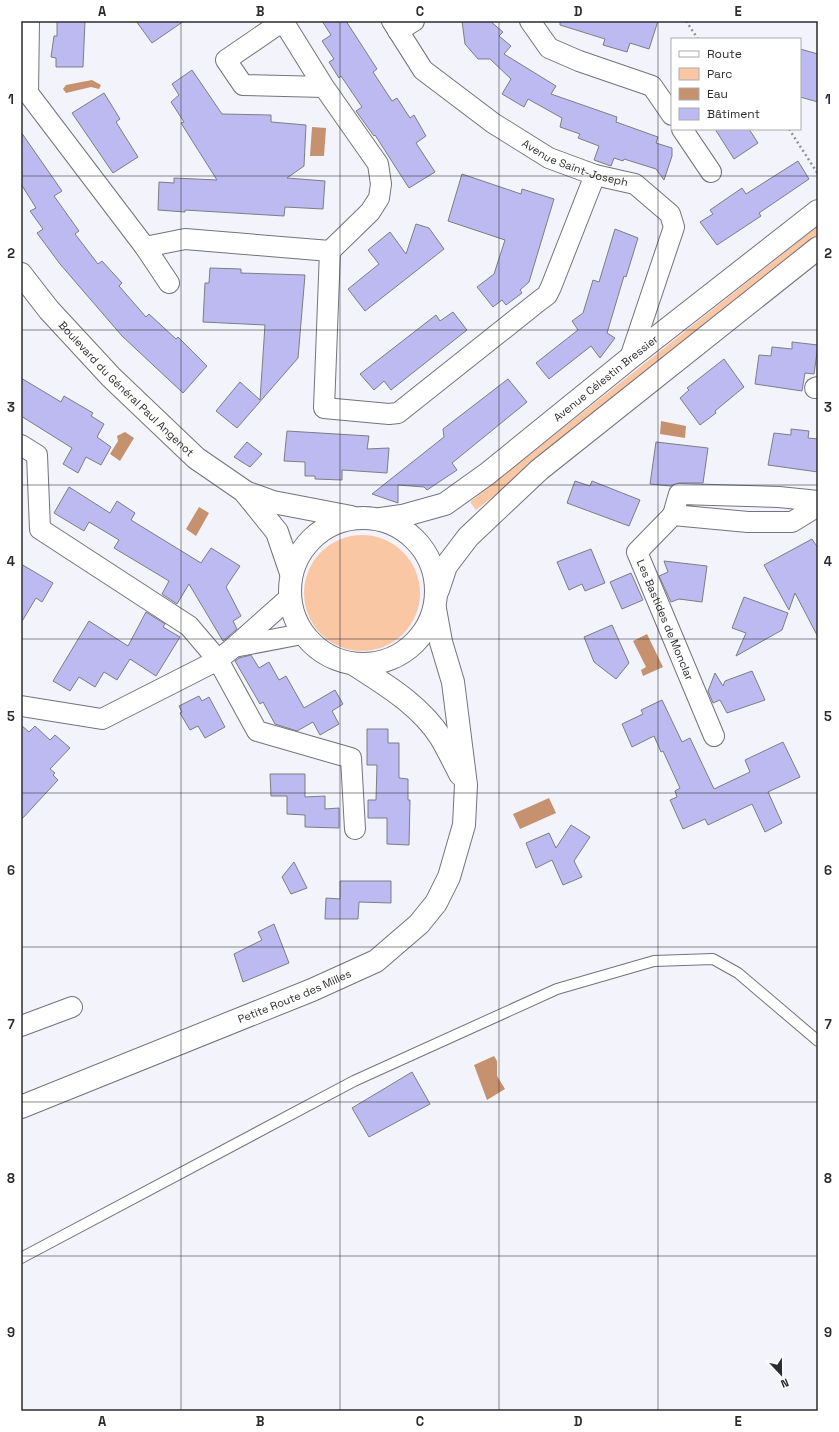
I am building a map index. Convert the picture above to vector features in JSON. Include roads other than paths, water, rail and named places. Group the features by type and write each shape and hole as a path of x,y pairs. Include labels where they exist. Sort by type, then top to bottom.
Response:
{"main road":[{"name":"Avenue Célestin Bressier","path":"381,519 402,516 445,504 487,474 630,358 818,211"},
{"path":"355,665 390,661 421,638 436,600 446,566 468,537 539,470 818,248"},
{"name":"Boulevard du Général Paul Angenot","path":"21,274 49,310 111,377 196,458 244,491 273,502 354,518"},
{"name":"Boulevard du Général Paul Angenot","path":"244,491 277,532 291,574"},
{"path":"381,519 354,518 330,525 303,548 291,574 288,599 291,610 302,634 328,657 355,665 391,689 416,709 440,737 466,786"},
{"name":"Petite Route des Milles","path":"21,1107 312,990 376,961 419,924 436,903 449,877 464,825 466,786 453,682 441,642 429,558 407,531 381,519"}],"street":[{"path":"29,21 28,93 145,247 169,283"},
{"path":"324,87 243,85 226,60 283,21 324,87 378,164 381,184 379,198 370,212 330,251 324,408 389,414 398,413 547,295 595,176"},
{"path":"530,21 549,48 579,61 652,86 671,114"},
{"name":"Avenue Saint-Joseph","path":"401,24 424,70 493,123 549,158 595,176 635,184 670,214 674,228 630,358"},
{"path":"683,130 711,172"},
{"path":"145,247 185,239 330,251"},
{"path":"21,445 37,455 40,529 189,626 218,660 257,731 351,758 355,829"},
{"name":"Les Bastides de Monclar","path":"714,736 637,552 673,515 679,494 779,497 818,501"},
{"path":"673,515 748,522 792,522 818,506"},
{"path":"21,706 102,719 218,660 288,599"},
{"path":"234,647 302,634"},
{"path":"21,1026 72,1007"}],"lane":[{"path":"21,1258 354,1081 557,989 654,962 713,959 738,973 818,1041"}],"water":[{"path":"92,80 101,85 99,89 91,87 66,93 63,89 66,85"},
{"path":"312,127 326,128 324,156 310,156"},
{"path":"661,421 686,426 685,438 660,434"},
{"path":"125,432 134,438 120,461 110,454 118,441 117,436"},
{"path":"199,507 209,513 196,536 186,529"},
{"path":"647,634 663,667 643,676 641,670 646,667 633,641"},
{"path":"549,798 556,813 520,829 513,814"},
{"path":"494,1056 497,1061 497,1076 505,1089 487,1100 474,1065"}]}
